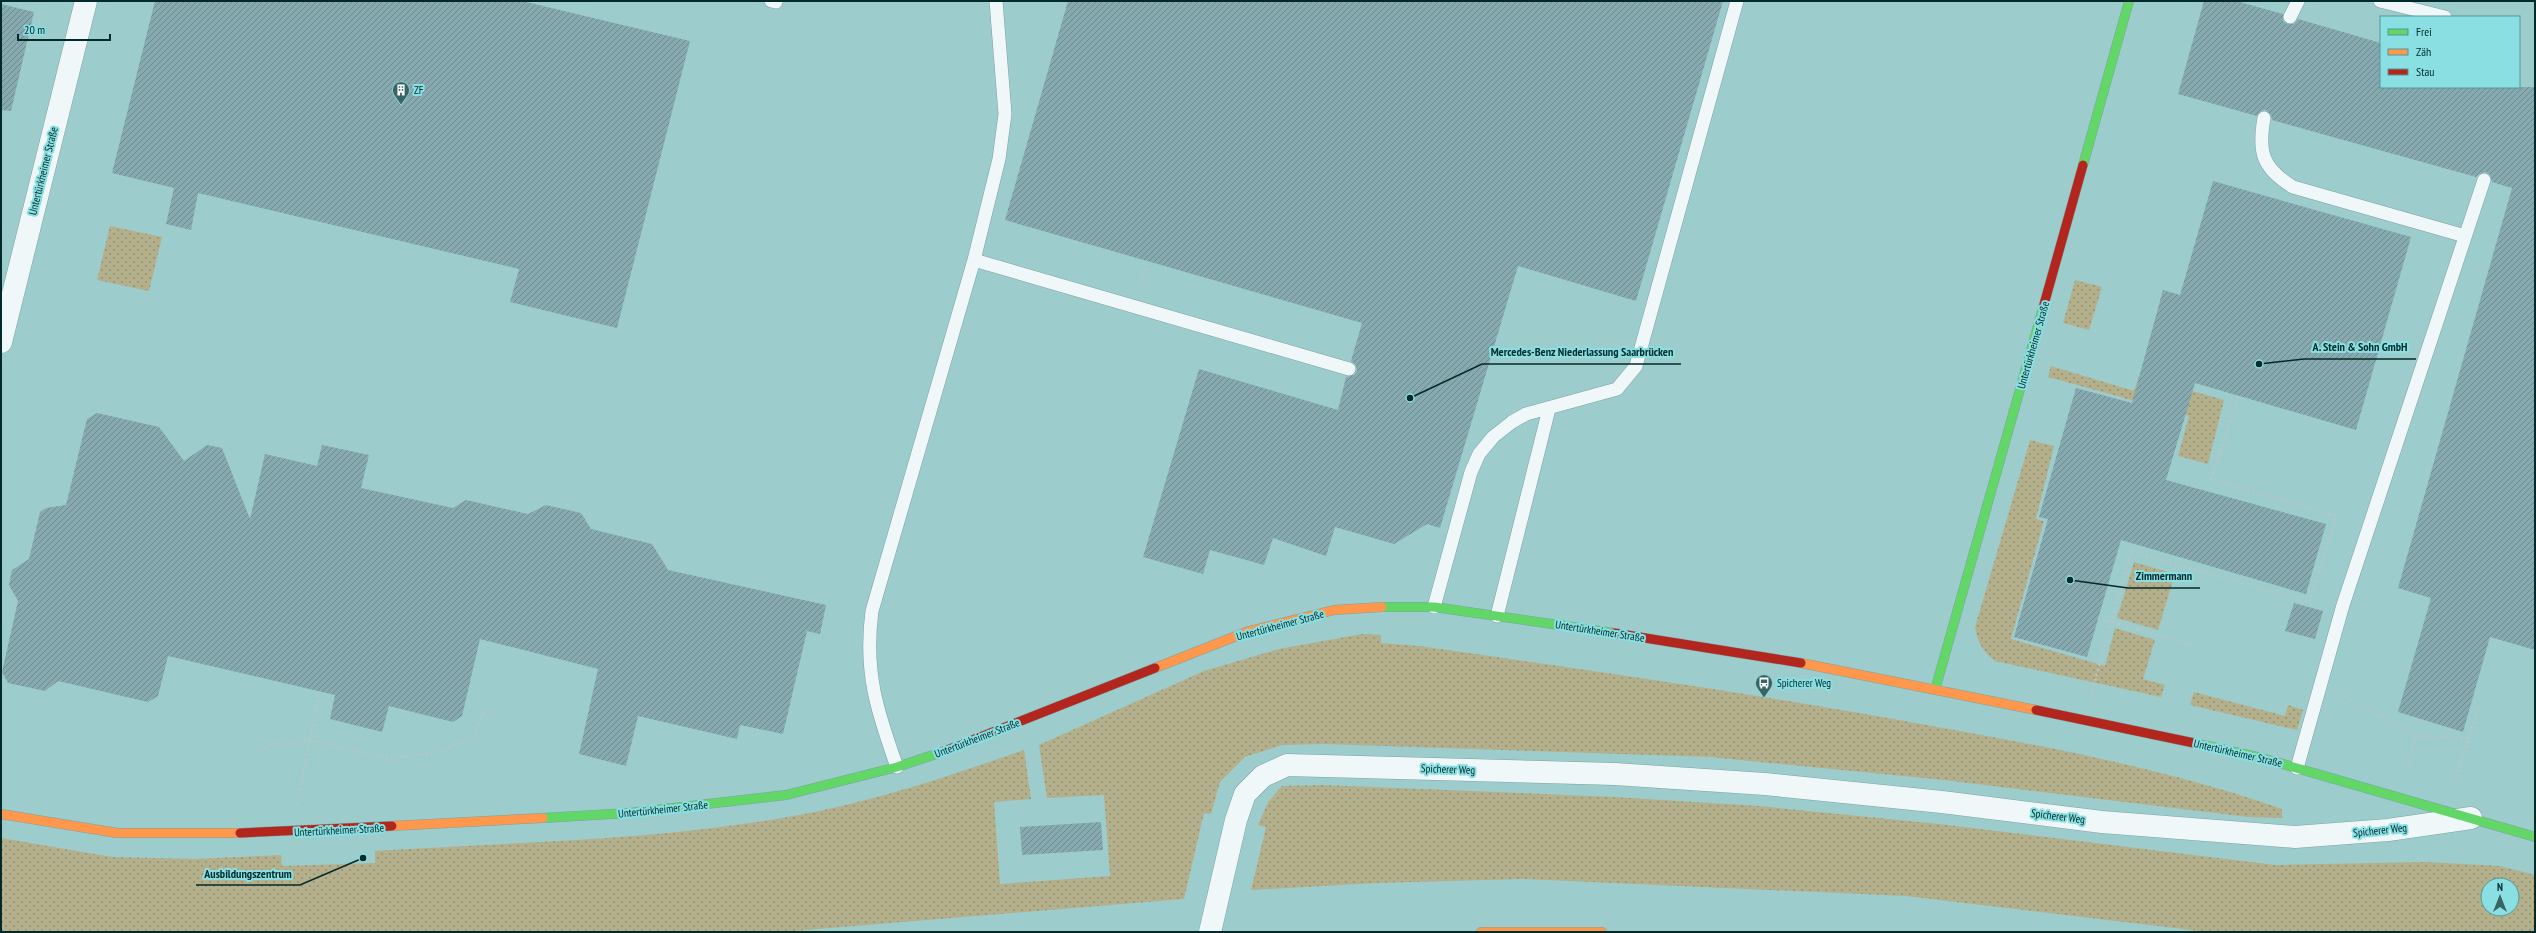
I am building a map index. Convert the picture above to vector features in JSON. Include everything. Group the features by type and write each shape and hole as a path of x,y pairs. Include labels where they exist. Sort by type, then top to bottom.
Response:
{"main road":[{"name":"Untertürkheimer Straße","path":"1935,690 2129,1"},
{"name":"Untertürkheimer Straße","path":"1,814 117,833 255,833 404,827 629,813 786,795 897,767 973,741 1249,631 1334,610 1406,606 1434,607 1762,656 1935,690 2188,742 2297,768 2535,837"},
{"path":"1481,932 1602,932"}],"street":[{"name":"Untertürkheimer Straße","path":"1,342 86,1"},
{"name":"Spicherer Weg","path":"1210,932 1236,820 1245,794 1263,776 1287,765 1616,774 1757,783 1942,802 2102,822 2294,837 2388,830 2471,818"}],"lane":[{"path":"897,767 873,693 868,665 868,639 872,611 974,260 999,159 1005,114 996,1"},
{"path":"1434,607 1466,491 1479,454 1493,437 1512,422 1526,414 1549,409 1618,389 1636,366 1737,1"},
{"path":"2290,16 2298,1"},
{"path":"2380,1 2441,16"},
{"path":"2264,118 2261,152 2267,165 2278,178 2292,187 2465,236"},
{"path":"2297,768 2343,605 2484,180"},
{"path":"974,260 1349,369"},
{"path":"1497,616 1549,409"}],"path":[{"path":"2094,682 2131,551 2309,602 2336,516 2211,478 2238,395"},
{"path":"2098,618 2193,645"},
{"path":"2321,685 2417,736 2468,738"},
{"path":"296,808 320,692"},
{"path":"2457,775 2478,708 2471,706"},
{"path":"252,756 270,744 311,740 389,759 441,752 476,735 482,712 502,717"},
{"path":"2409,762 2417,736"}],"shaded area":[{"path":"110,226 162,237 149,291 97,280"},
{"path":"2075,280 2102,287 2089,330 2063,323"},
{"path":"2051,366 2134,391 2139,376 2224,400 2208,464 2178,456 2189,416 2048,377"},
{"path":"2030,440 2054,446 2036,519 2044,521 2011,639 2105,666 2115,628 2155,640 2143,679 2165,685 2161,697 1995,661 1981,646 1975,627"},
{"path":"2134,562 2175,574 2158,630 2117,618"},
{"path":"1362,634 1381,635 1381,643 1419,646 1610,673 1863,714 2061,750 2151,770 2239,795 2282,809 2282,818 2248,817 1944,780 1710,757 1326,744 1282,745 1245,757 1220,782 1211,814 1204,813 1184,899 781,932 1,932 1,838 112,857 195,859 281,855 282,866 375,863 375,851 634,836 737,825 788,817 878,797 966,770 1024,750 1031,799 994,802 1000,884 1110,876 1104,795 1047,798 1039,745 1204,671 1279,649"},
{"path":"2194,692 2285,716 2288,705 2303,710 2297,730 2190,705"},
{"path":"1323,785 1614,797 1759,806 1939,824 2275,865 2426,862 2500,866 2535,875 2535,932 2208,932 1906,896 1523,879 1377,883 1251,890 1266,827 1258,825 1268,802 1282,786"}],"building":[{"name":"ZF","path":"155,1 522,1 690,41 617,328 510,302 519,269 198,193 191,230 166,224 174,188 112,173"},
{"path":"1068,1 1723,1 1636,301 1518,266 1440,528 1427,524 1394,544 1335,527 1326,556 1273,538 1264,565 1210,550 1203,574 1143,557 1199,369 1338,410 1346,377 1354,375 1357,371 1355,364 1351,361 1362,323 1005,220"},
{"path":"2204,1 2236,1 2283,14 2283,21 2287,24 2294,24 2298,19 2380,43 2380,88 2535,87 2535,650 2490,637 2463,732 2398,712 2431,598 2398,588 2512,188 2492,182 2490,175 2486,172 2479,174 2476,177 2272,120 2271,115 2266,110 2261,111 2257,116 2178,94"},
{"path":"1,4 34,12 11,111 1,110"},
{"path":"2213,181 2411,237 2356,430 2195,383 2166,480 2326,524 2306,594 2121,540 2087,657 2014,637 2048,519 2039,517 2076,388 2132,403 2163,290 2180,295"},
{"path":"97,413 159,427 184,461 207,445 222,448 250,519 265,454 317,466 322,445 369,455 361,488 453,508 466,500 528,514 546,505 581,513 591,529 652,544 668,570 826,605 820,634 807,631 783,734 740,725 737,739 638,716 626,766 579,754 598,669 480,639 462,716 453,722 389,706 382,732 330,719 335,695 168,656 158,696 148,702 58,681 45,691 8,683 2,672 18,601 9,585 12,570 29,559 40,512 46,508 66,505 87,419"},
{"path":"2294,603 2323,611 2315,639 2285,631"},
{"path":"1101,822 1103,850 1022,855 1020,827"}],"traffic: fast":[{"path":"2083,165 2129,1"},
{"path":"1935,690 2043,308"},
{"path":"1382,607 1434,607 1614,633"},
{"path":"2194,743 2262,758 2535,837"},
{"path":"543,818 629,813 786,795 897,767 945,751"}],"traffic: slow":[{"path":"1155,668 1249,631 1334,610 1382,607"},
{"path":"1801,663 2036,710"},
{"path":"1,814 117,833 240,833"},
{"path":"392,826 543,818"},
{"path":"1481,932 1602,932"}],"traffic: jam":[{"path":"2043,308 2083,165"},
{"path":"1614,633 1801,663"},
{"path":"945,751 1155,668"},
{"path":"2036,710 2194,743"},
{"path":"240,833 392,826"}],"place":[{"name":"ZF","path":"401,105"},
{"name":"A. Stein & Sohn GmbH","path":"2259,364"},
{"name":"Mercedes-Benz Niederlassung Saarbrücken","path":"1410,398"},
{"name":"Zimmermann","path":"2070,580"},
{"name":"Spicherer Weg","path":"1764,698"},
{"name":"Ausbildungszentrum","path":"363,858"}]}
